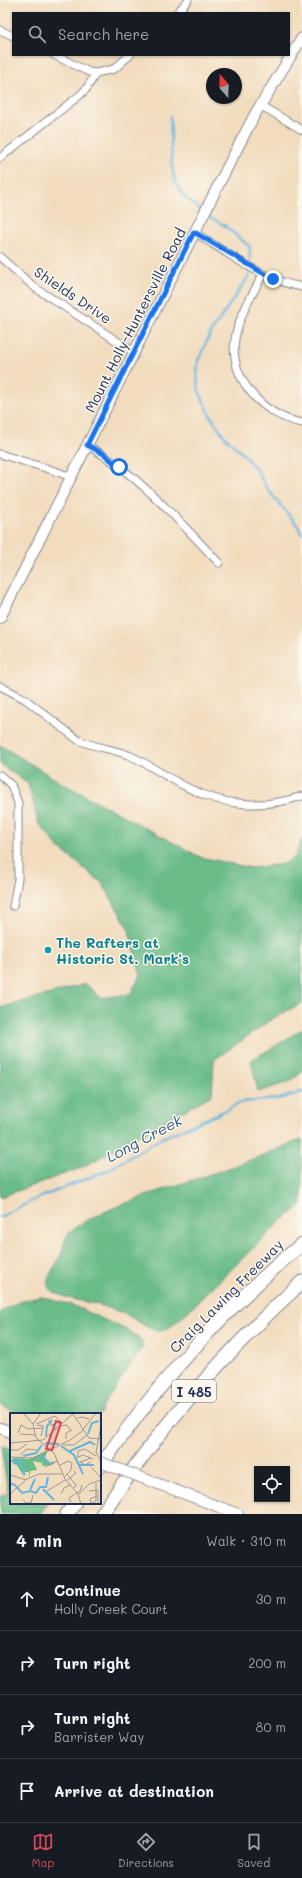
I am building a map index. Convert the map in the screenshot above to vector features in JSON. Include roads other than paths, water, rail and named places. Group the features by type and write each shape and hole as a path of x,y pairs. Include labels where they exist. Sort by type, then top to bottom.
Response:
{"highway":[{"name":"Craig Lawing Freeway","path":"101,1466 164,1382 204,1336 246,1294 302,1244"},
{"name":"I 485","path":"102,1514 143,1456 195,1391 249,1332 302,1282"},
{"path":"67,1514 74,1504"}],"main road":[{"name":"Mount Holly-Huntersville Road","path":"0,618 194,232 260,105 302,38"},
{"path":"0,1428 10,1432"},
{"path":"101,1462 238,1514"}],"street":[{"path":"178,12 188,0"},
{"path":"0,30 12,36"},
{"path":"56,56 89,72 96,73 114,68 129,56"},
{"path":"0,158 80,95 87,88 96,73"},
{"path":"260,105 302,130"},
{"path":"194,232 263,274 291,285 302,287"},
{"name":"Shields Drive","path":"0,257 34,286 134,352"},
{"path":"263,274 238,326 235,344 236,363 244,384 256,398 283,416 302,423"},
{"path":"87,445 104,454 158,501 219,562"},
{"path":"0,454 71,477"},
{"path":"0,686 25,699 78,740 132,757 194,791 211,798 241,804 262,804 281,802 302,796"},
{"path":"0,775 11,785 18,803 18,879 13,906"}],"waterway":[{"path":"170,116 171,157 174,178 183,195 203,211"},
{"path":"206,215 224,225 250,247 249,276 211,332 198,361 197,377 199,391 211,417 225,437 256,469 268,490 298,526 302,534"},
{"name":"Long Creek","path":"0,1217 36,1199 108,1170 162,1138 242,1102 279,1099 302,1092"}],"place":[{"name":"The Rafters at Historic St. Mark's","path":"48,950"}]}
